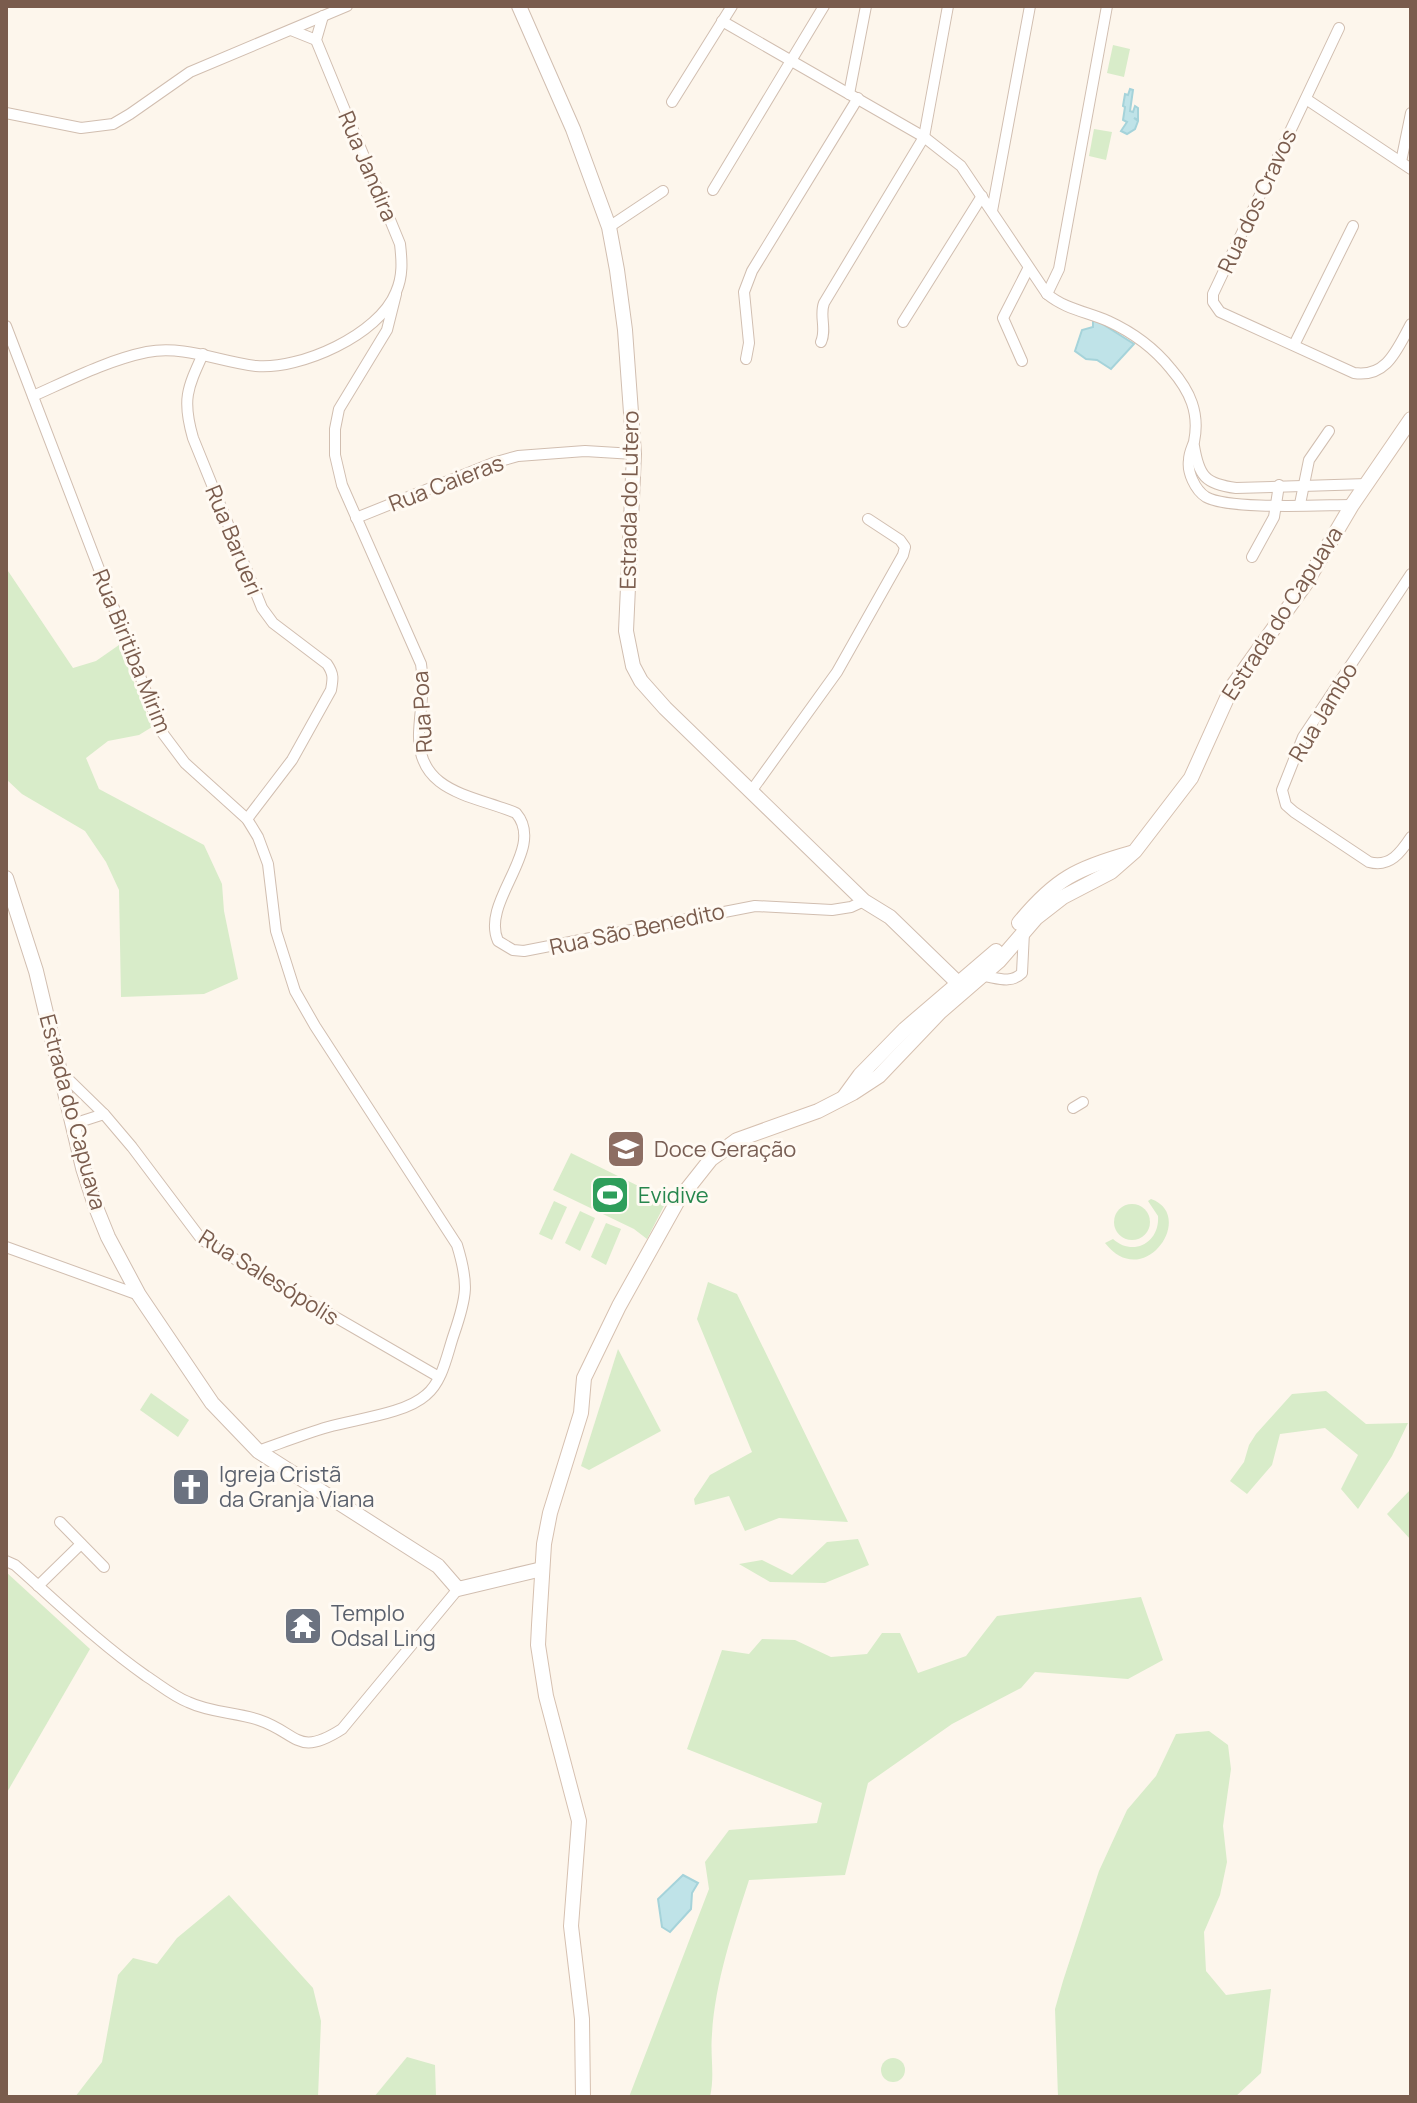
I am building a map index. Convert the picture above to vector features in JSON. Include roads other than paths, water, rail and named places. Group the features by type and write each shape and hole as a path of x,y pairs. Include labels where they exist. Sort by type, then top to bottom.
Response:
{"main road":[{"name":"Estrada do Lutero","path":"519,6 573,129 609,227 625,330 634,454 626,631 633,666 641,681 665,708 864,901 890,917 956,986"},
{"name":"Estrada do Capuava","path":"880,1065 984,976 1049,907 1111,872 1135,851 1191,778 1232,687 1306,583 1352,505 1411,419"},
{"name":"Estrada do Capuava","path":"583,2097 582,2019 571,1926 579,1821 538,1645 542,1569 550,1513 581,1413 584,1378 619,1306 677,1202 711,1159 724,1148 765,1128 818,1111 863,1087 905,1029 990,958 1043,897 1069,875 1135,851"},
{"path":"1069,875 1077,879 1077,889"},
{"name":"Estrada do Capuava","path":"6,878 36,971 95,1205 139,1295 212,1403 258,1451 438,1566 458,1589"},
{"path":"458,1589 542,1569"}],"street":[{"path":"6,113 81,128 113,124 190,72 347,6"},
{"path":"672,102 732,6"},
{"path":"713,190 824,6"},
{"path":"746,359 749,343 744,301 752,271 854,96 866,6"},
{"path":"821,342 824,303 924,137 948,6"},
{"path":"992,211 1030,6"},
{"path":"1047,294 1059,269 1107,6"},
{"path":"291,30 316,40 323,16"},
{"path":"722,21 924,137 961,166 1047,294 1065,307 1126,330 1150,347 1188,391 1195,408 1189,465 1200,492 1207,498 1228,504 1352,505"},
{"name":"Rua dos Cravos","path":"1339,28 1213,294 1213,302 1220,312 1354,373 1366,375 1386,366 1411,324"},
{"name":"Rua Jandira","path":"316,40 400,244 402,268 387,330 339,409 335,429 335,455 342,485 356,518"},
{"path":"1306,99 1406,166 1411,113"},
{"path":"609,227 663,191"},
{"path":"903,322 982,196"},
{"path":"1294,345 1353,226"},
{"path":"1022,361 1003,318 1028,269"},
{"path":"33,396 149,351 203,354 258,366 284,365 307,359 331,349 372,324 396,294"},
{"path":"372,324 387,330"},
{"name":"Rua Biritiba Mirim","path":"6,326 161,731 185,763 247,819 258,837 268,864 276,931 295,991 457,1245 467,1286 461,1314 439,1377"},
{"name":"Rua Barueri","path":"203,354 186,399 186,413 193,438 255,593 273,623 327,664 333,679 331,690 292,760 247,819"},
{"path":"1300,504 1309,460 1329,431"},
{"path":"1193,444 1197,465 1210,482 1236,488 1367,484"},
{"name":"Rua Caieras","path":"356,518 518,456 573,452 634,454"},
{"path":"1252,557 1271,524 1278,504 1279,485"},
{"path":"1260,504 1262,486"},
{"name":"Rua Poa","path":"356,518 421,664 424,682 419,748 425,765 434,778 448,788 516,813 525,829 519,859"},
{"path":"752,790 837,672 903,555 905,547 900,540 868,519"},
{"name":"Rua Jambo","path":"1411,574 1303,737 1282,790 1286,805 1294,812 1369,862 1377,864 1393,859 1411,837"},
{"name":"Rua São Benedito","path":"519,859 493,924 498,941 513,950 524,951 755,906 832,910 864,901"},
{"path":"984,976 1011,980 1022,973 1024,932"},
{"name":"Rua Salesópolis","path":"63,1074 132,1147 202,1240 439,1377"},
{"path":"73,1124 104,1114"},
{"path":"6,1247 139,1295"},
{"path":"258,1451 302,1434 417,1402 427,1395 439,1377"},
{"path":"60,1522 104,1567"},
{"path":"38,1586 81,1544"},
{"path":"6,1561 15,1565 98,1640 187,1702 263,1721 293,1740 312,1743 342,1729 458,1589"}],"water":[{"path":"1130,89 1133,90 1130,111 1133,112 1135,106 1138,108 1138,120 1134,118 1138,121 1135,129 1127,134 1121,131 1127,122 1123,120 1123,106 1125,94 1128,95"},
{"path":"1093,318 1134,344 1111,369 1075,351 1082,330 1093,327"},
{"path":"683,1875 698,1883 692,1893 691,1909 670,1932 662,1927 658,1899"}],"place":[{"name":"Doce Geração","path":"626,1149"},
{"name":"Evidive","path":"610,1195"},
{"name":"Igreja Cristã da Granja Viana","path":"191,1487"},
{"name":"Templo Odsal Ling","path":"303,1626"}]}
